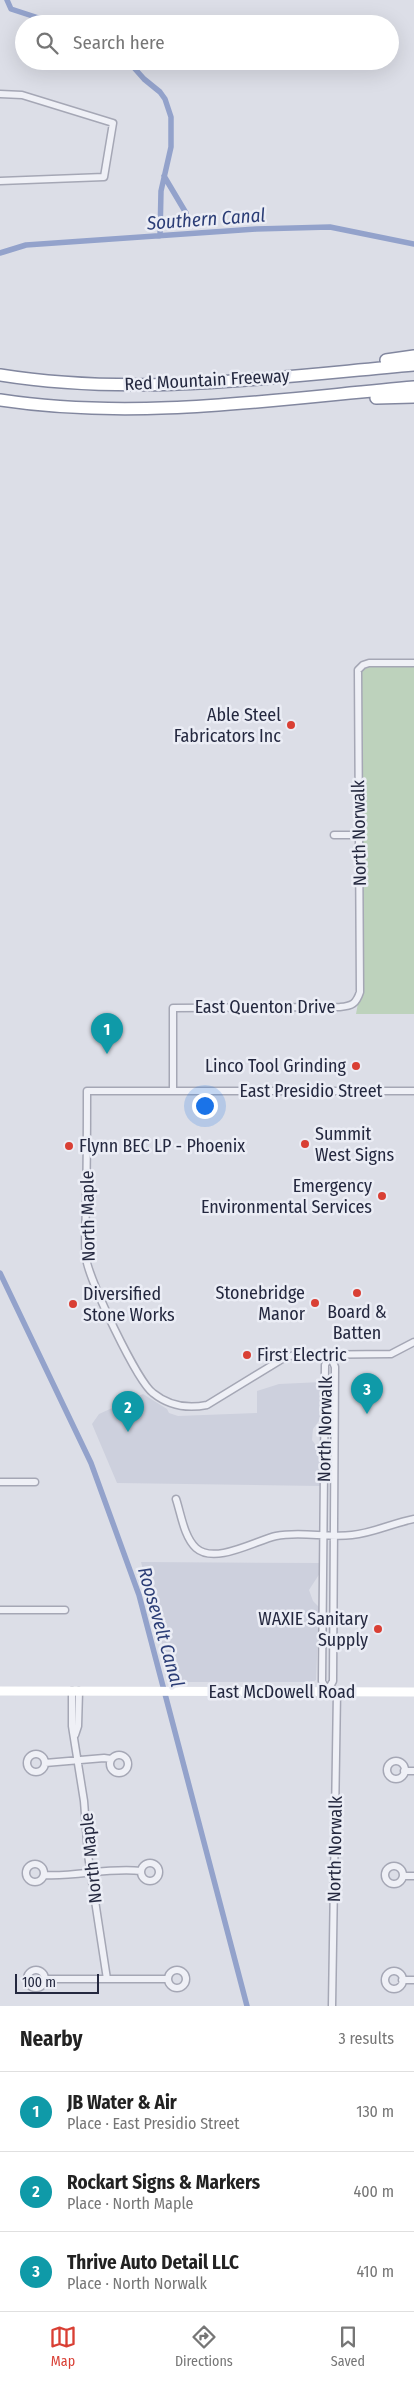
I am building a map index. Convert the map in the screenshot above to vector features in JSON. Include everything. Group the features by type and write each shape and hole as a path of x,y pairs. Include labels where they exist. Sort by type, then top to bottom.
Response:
{"highway":[{"path":"335,372 414,356"},
{"name":"Red Mountain Freeway","path":"0,375 71,384 140,386 414,365"},
{"name":"Red Mountain Freeway","path":"0,400 54,406 138,409 232,404 414,387"},
{"path":"232,404 300,403 414,397"}],"main road":[{"name":"East McDowell Road","path":"0,1691 414,1692"}],"street":[{"path":"0,94 22,95 113,123 104,177 0,181"},
{"name":"North Norwalk","path":"357,1002 360,992 358,670 363,665 369,663 414,663"},
{"path":"334,835 358,835"},
{"name":"East Quenton Drive","path":"173,1091 173,1008 340,1007 351,1006 357,1002"},
{"name":"East Presidio Street","path":"88,1091 414,1091"},
{"name":"North Maple","path":"88,1091 86,1244 90,1273 142,1379 154,1394 171,1404 183,1407 206,1405 284,1358 294,1355 330,1355"},
{"path":"330,1355 390,1354 414,1342"},
{"name":"North Norwalk","path":"327,1692 322,1681 334,1435 335,1367 330,1355"},
{"name":"North Norwalk","path":"327,1692 333,1681 325,1436 325,1365 330,1355"},
{"path":"325,1436 334,1435"},
{"path":"0,1482 35,1482"},
{"path":"176,1499 188,1538 197,1550 209,1553 227,1552 254,1545 275,1536 329,1536 367,1533 414,1519"},
{"path":"0,1610 65,1610"},
{"name":"North Maple","path":"76,1691 72,1726 78,1760 90,1872 107,1979"},
{"name":"North Norwalk","path":"332,2006 337,1692"},
{"path":"45,1763 112,1759"},
{"path":"404,1771 414,1771"},
{"path":"44,1875 117,1870 141,1871"},
{"path":"403,1876 414,1876"},
{"path":"45,1979 168,1979"},
{"path":"402,1980 414,1980"}],"shaded area":[{"path":"322,1382 321,1418 313,1429 312,1440 320,1451 320,1486 117,1483 92,1424 99,1414 143,1394 167,1409 169,1413 178,1416 257,1413 257,1391 279,1384"},
{"path":"141,1562 320,1563 320,1573 309,1590 313,1601 319,1607 316,1680 313,1682 172,1682"}],"green space":[{"path":"414,663 414,1014 356,1014 360,992 357,681 363,665"}],"waterway":[{"path":"7,0 11,9 29,15"},
{"path":"136,70 160,92 165,99 171,117 171,147 161,191 160,236"},
{"path":"164,176 186,213"},
{"name":"Southern Canal","path":"0,253 26,245 256,229 330,227 414,244"},
{"name":"Roosevelt Canal","path":"0,1273 91,1463 139,1595 247,2006"}],"place":[{"name":"Able Steel Fabricators Inc","path":"291,725"},
{"name":"JB Water & Air","path":"107,1054"},
{"name":"Linco Tool Grinding","path":"356,1066"},
{"name":"Summit West Signs","path":"305,1144"},
{"name":"Flynn BEC LP - Phoenix","path":"69,1146"},
{"name":"Emergency Environmental Services","path":"382,1196"},
{"name":"Board & Batten","path":"357,1293"},
{"name":"Stonebridge Manor","path":"315,1303"},
{"name":"Diversified Stone Works","path":"73,1304"},
{"name":"First Electric","path":"247,1355"},
{"name":"Thrive Auto Detail LLC","path":"367,1414"},
{"name":"Rockart Signs & Markers","path":"128,1432"},
{"name":"WAXIE Sanitary Supply","path":"378,1629"}]}
